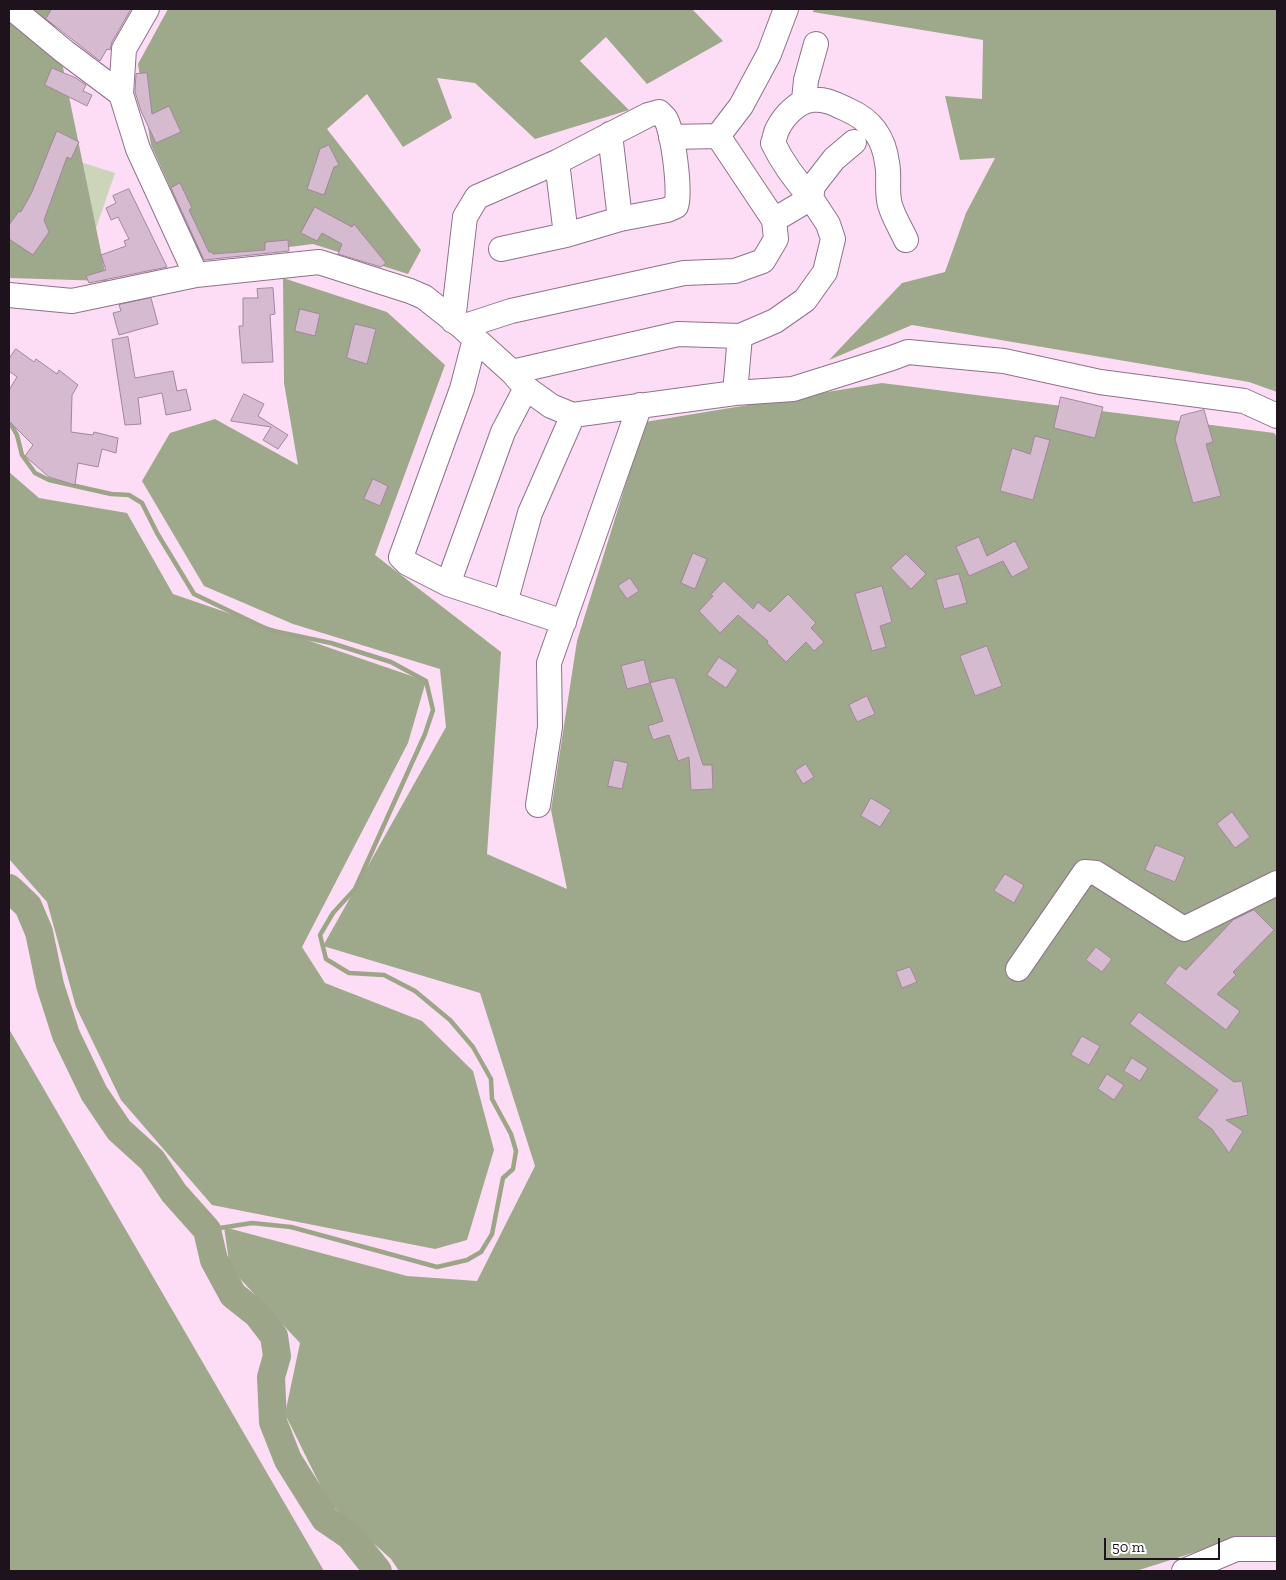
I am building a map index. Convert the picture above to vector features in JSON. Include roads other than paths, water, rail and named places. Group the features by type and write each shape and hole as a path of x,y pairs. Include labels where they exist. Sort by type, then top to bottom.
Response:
{"street":[{"path":"13,9 65,52 121,94"},
{"path":"147,9 124,49 121,94 138,149 196,275"},
{"path":"718,136 741,106 769,54 786,9"},
{"path":"804,100 806,80 816,44"},
{"path":"519,380 678,334 740,336 775,321 805,300 825,272 833,239 828,224 811,198 795,180 773,143 777,129 804,100 815,99 831,102 856,114 872,126 880,138 888,164 887,182 890,205 906,240"},
{"path":"501,248 566,235 620,219 668,210 676,206 678,190 671,137 665,118 659,112 648,115 557,162 477,197 465,217 462,389 401,556 407,563 448,584 564,622"},
{"path":"610,134 620,219"},
{"path":"671,137 718,136"},
{"path":"463,329 511,311 684,273 735,271 763,261 776,239 774,220 718,136"},
{"path":"774,220 811,198 813,186 834,159 854,142"},
{"path":"557,162 566,235"},
{"path":"9,295 72,301 196,275 319,262 424,297 463,329 519,380 552,406 573,415 735,392 793,388 908,352 1004,362 1100,382 1244,401 1277,416"},
{"path":"735,392 740,336"},
{"path":"448,584 503,432 519,380"},
{"path":"538,805 550,728 549,663 640,405"},
{"path":"505,603 530,513 573,415"},
{"path":"1018,969 1085,872 1096,874 1184,929 1277,883"},
{"path":"1184,1571 1236,1548 1277,1549"}],"waterway":[{"path":"9,421 17,435 22,455 35,473 49,480 111,494 129,495 142,503 157,533 194,594 269,630 331,643 391,662 426,681 433,710 425,734 355,889 333,913 320,935 326,959 349,973 384,975 415,991 450,1020 473,1047 491,1079 492,1099 511,1134 516,1151 513,1169 503,1178 492,1234 481,1252 467,1260 437,1267 291,1227 252,1223 207,1230"},
{"path":"9,888 28,906 39,932 50,985 66,1035 94,1093 119,1130 152,1160 174,1193 207,1230 214,1260 233,1295 257,1314 274,1336 277,1356 271,1377 273,1422 288,1460 325,1519 350,1536 378,1571"}]}
